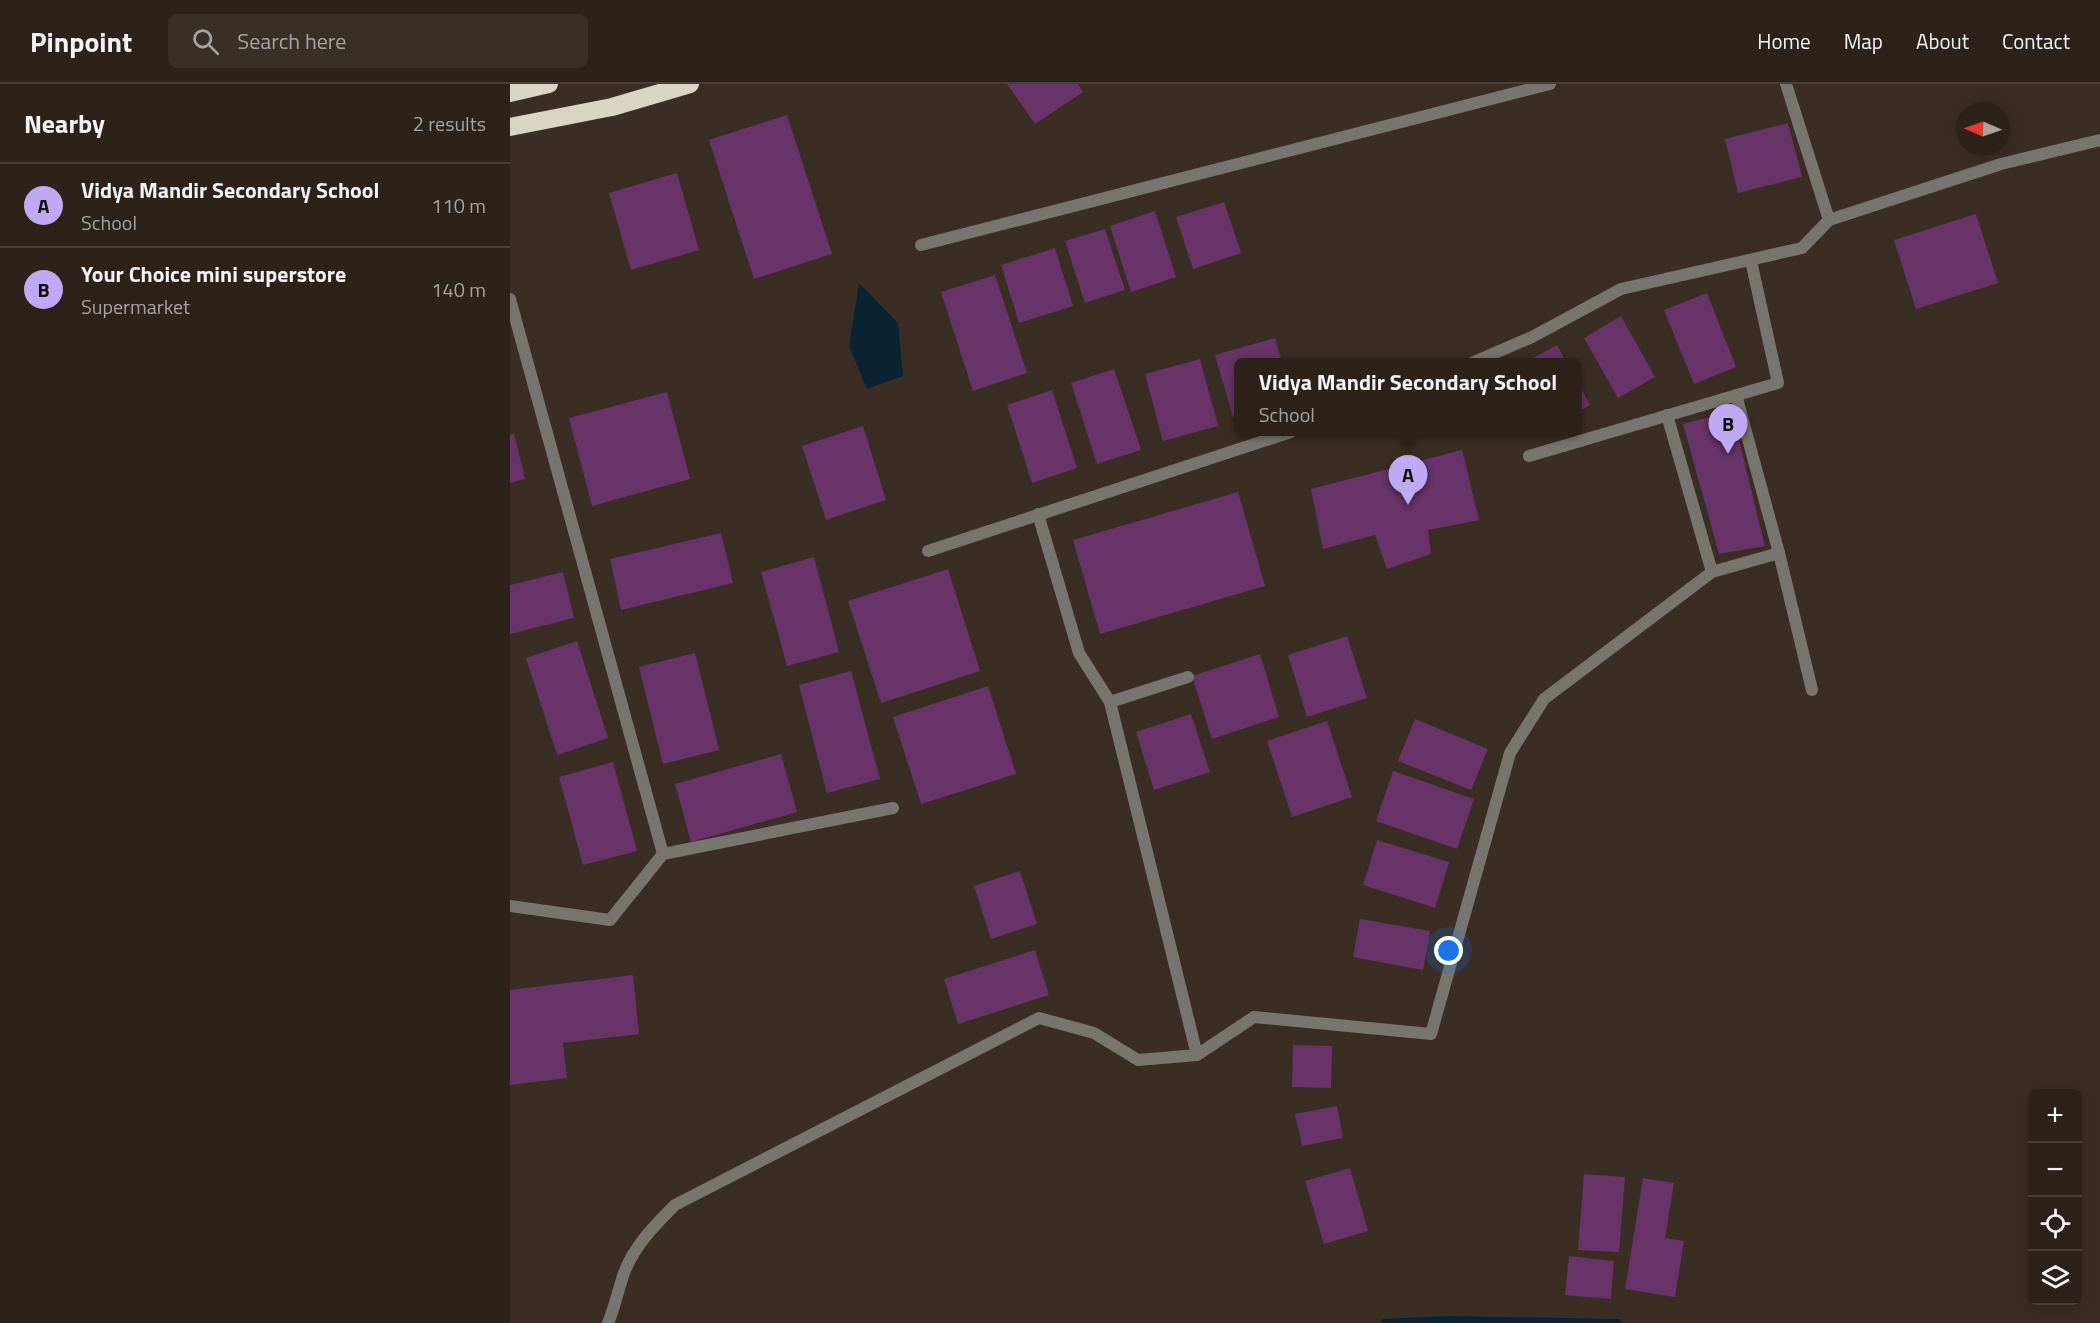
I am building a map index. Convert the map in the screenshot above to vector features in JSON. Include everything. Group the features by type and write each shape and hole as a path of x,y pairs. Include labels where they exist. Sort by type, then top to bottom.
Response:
{"highway":[{"path":"510,93 549,84"},
{"path":"510,127 612,107 690,84"}],"street":[{"path":"921,245 1550,84"},
{"path":"1786,84 1829,220"},
{"path":"1486,358 1532,338 1621,289 1803,248 1829,220 2001,164 2100,140"},
{"path":"1529,456 1778,382 1751,261"},
{"path":"511,303 663,854"},
{"path":"1736,395 1779,553 1812,690"},
{"path":"1667,415 1712,572"},
{"path":"928,551 1278,436"},
{"path":"1038,514 1079,653 1110,702 1197,1055"},
{"path":"608,1323 616,1305 624,1272 645,1237 675,1205 1040,1017 1094,1033 1138,1060 1197,1055 1254,1017 1431,1034 1509,753 1544,699 1712,572 1779,553"},
{"path":"1110,702 1188,677"},
{"path":"510,906 610,920 663,854 893,808"}],"water":[{"path":"859,283 898,323 903,376 867,389 849,346"}],"building":[{"path":"1007,84 1078,84 1083,92 1035,124"},
{"path":"787,115 832,254 754,279 709,140"},
{"path":"1788,123 1802,177 1738,193 1725,139"},
{"path":"677,173 699,250 631,270 609,193"},
{"path":"1224,202 1241,253 1193,269 1176,217"},
{"path":"1155,211 1176,277 1131,292 1110,226"},
{"path":"1976,214 1998,283 1916,309 1894,240"},
{"path":"1105,229 1125,290 1085,303 1065,241"},
{"path":"1055,248 1073,306 1019,323 1001,265"},
{"path":"995,275 1027,373 973,391 941,292"},
{"path":"1707,293 1736,367 1694,384 1664,310"},
{"path":"1621,316 1655,377 1618,398 1584,338"},
{"path":"1275,338 1281,358 1234,358 1233,417 1215,355"},
{"path":"1557,345 1564,358 1533,358"},
{"path":"1200,359 1218,426 1163,441 1145,374"},
{"path":"1114,369 1141,450 1097,464 1071,383"},
{"path":"1052,390 1077,468 1032,483 1007,405"},
{"path":"1582,390 1590,405 1582,410"},
{"path":"667,392 690,479 592,506 569,418"},
{"path":"1732,411 1765,546 1719,554 1683,424"},
{"path":"863,426 886,500 826,520 802,446"},
{"path":"514,434 525,479 510,483 510,435"},
{"path":"1462,450 1479,520 1428,530 1431,554 1387,569 1375,535 1323,549 1311,489"},
{"path":"1238,492 1265,586 1100,634 1073,540"},
{"path":"721,533 733,583 621,610 610,559"},
{"path":"814,557 839,652 787,666 761,572"},
{"path":"948,569 980,671 881,703 848,601"},
{"path":"563,572 574,618 510,634 510,585"},
{"path":"1347,636 1367,698 1307,717 1288,655"},
{"path":"577,641 608,738 557,755 526,658"},
{"path":"695,653 719,750 663,764 639,667"},
{"path":"1260,654 1279,717 1212,739 1192,676"},
{"path":"851,671 880,779 827,793 799,685"},
{"path":"988,686 1016,774 921,804 893,717"},
{"path":"1191,714 1210,772 1154,790 1136,732"},
{"path":"1415,719 1488,749 1471,790 1398,761"},
{"path":"1327,721 1352,797 1292,817 1267,741"},
{"path":"781,754 797,812 691,842 675,784"},
{"path":"613,762 637,851 583,865 559,777"},
{"path":"1393,771 1474,799 1457,849 1376,821"},
{"path":"1377,840 1449,862 1435,908 1363,885"},
{"path":"1020,871 1037,924 991,939 974,886"},
{"path":"1360,919 1430,931 1423,970 1353,957"},
{"path":"1035,950 1049,995 958,1024 944,979"},
{"path":"633,975 639,1034 563,1043 567,1078 510,1085 510,990"},
{"path":"1293,1045 1332,1046 1331,1088 1292,1087"},
{"path":"1337,1106 1343,1138 1302,1146 1295,1114"},
{"path":"1350,1168 1368,1231 1324,1244 1305,1181"},
{"path":"1584,1174 1625,1177 1619,1252 1578,1250"},
{"path":"1643,1178 1674,1183 1665,1238 1684,1241 1675,1297 1625,1289"},
{"path":"1569,1256 1614,1261 1611,1299 1565,1295"}],"waterway":[{"path":"1385,1323 1448,1320 1617,1323"}],"place":[{"name":"Your Choice mini superstore","path":"1728,454"},
{"name":"Vidya Mandir Secondary School","path":"1408,505"}]}
